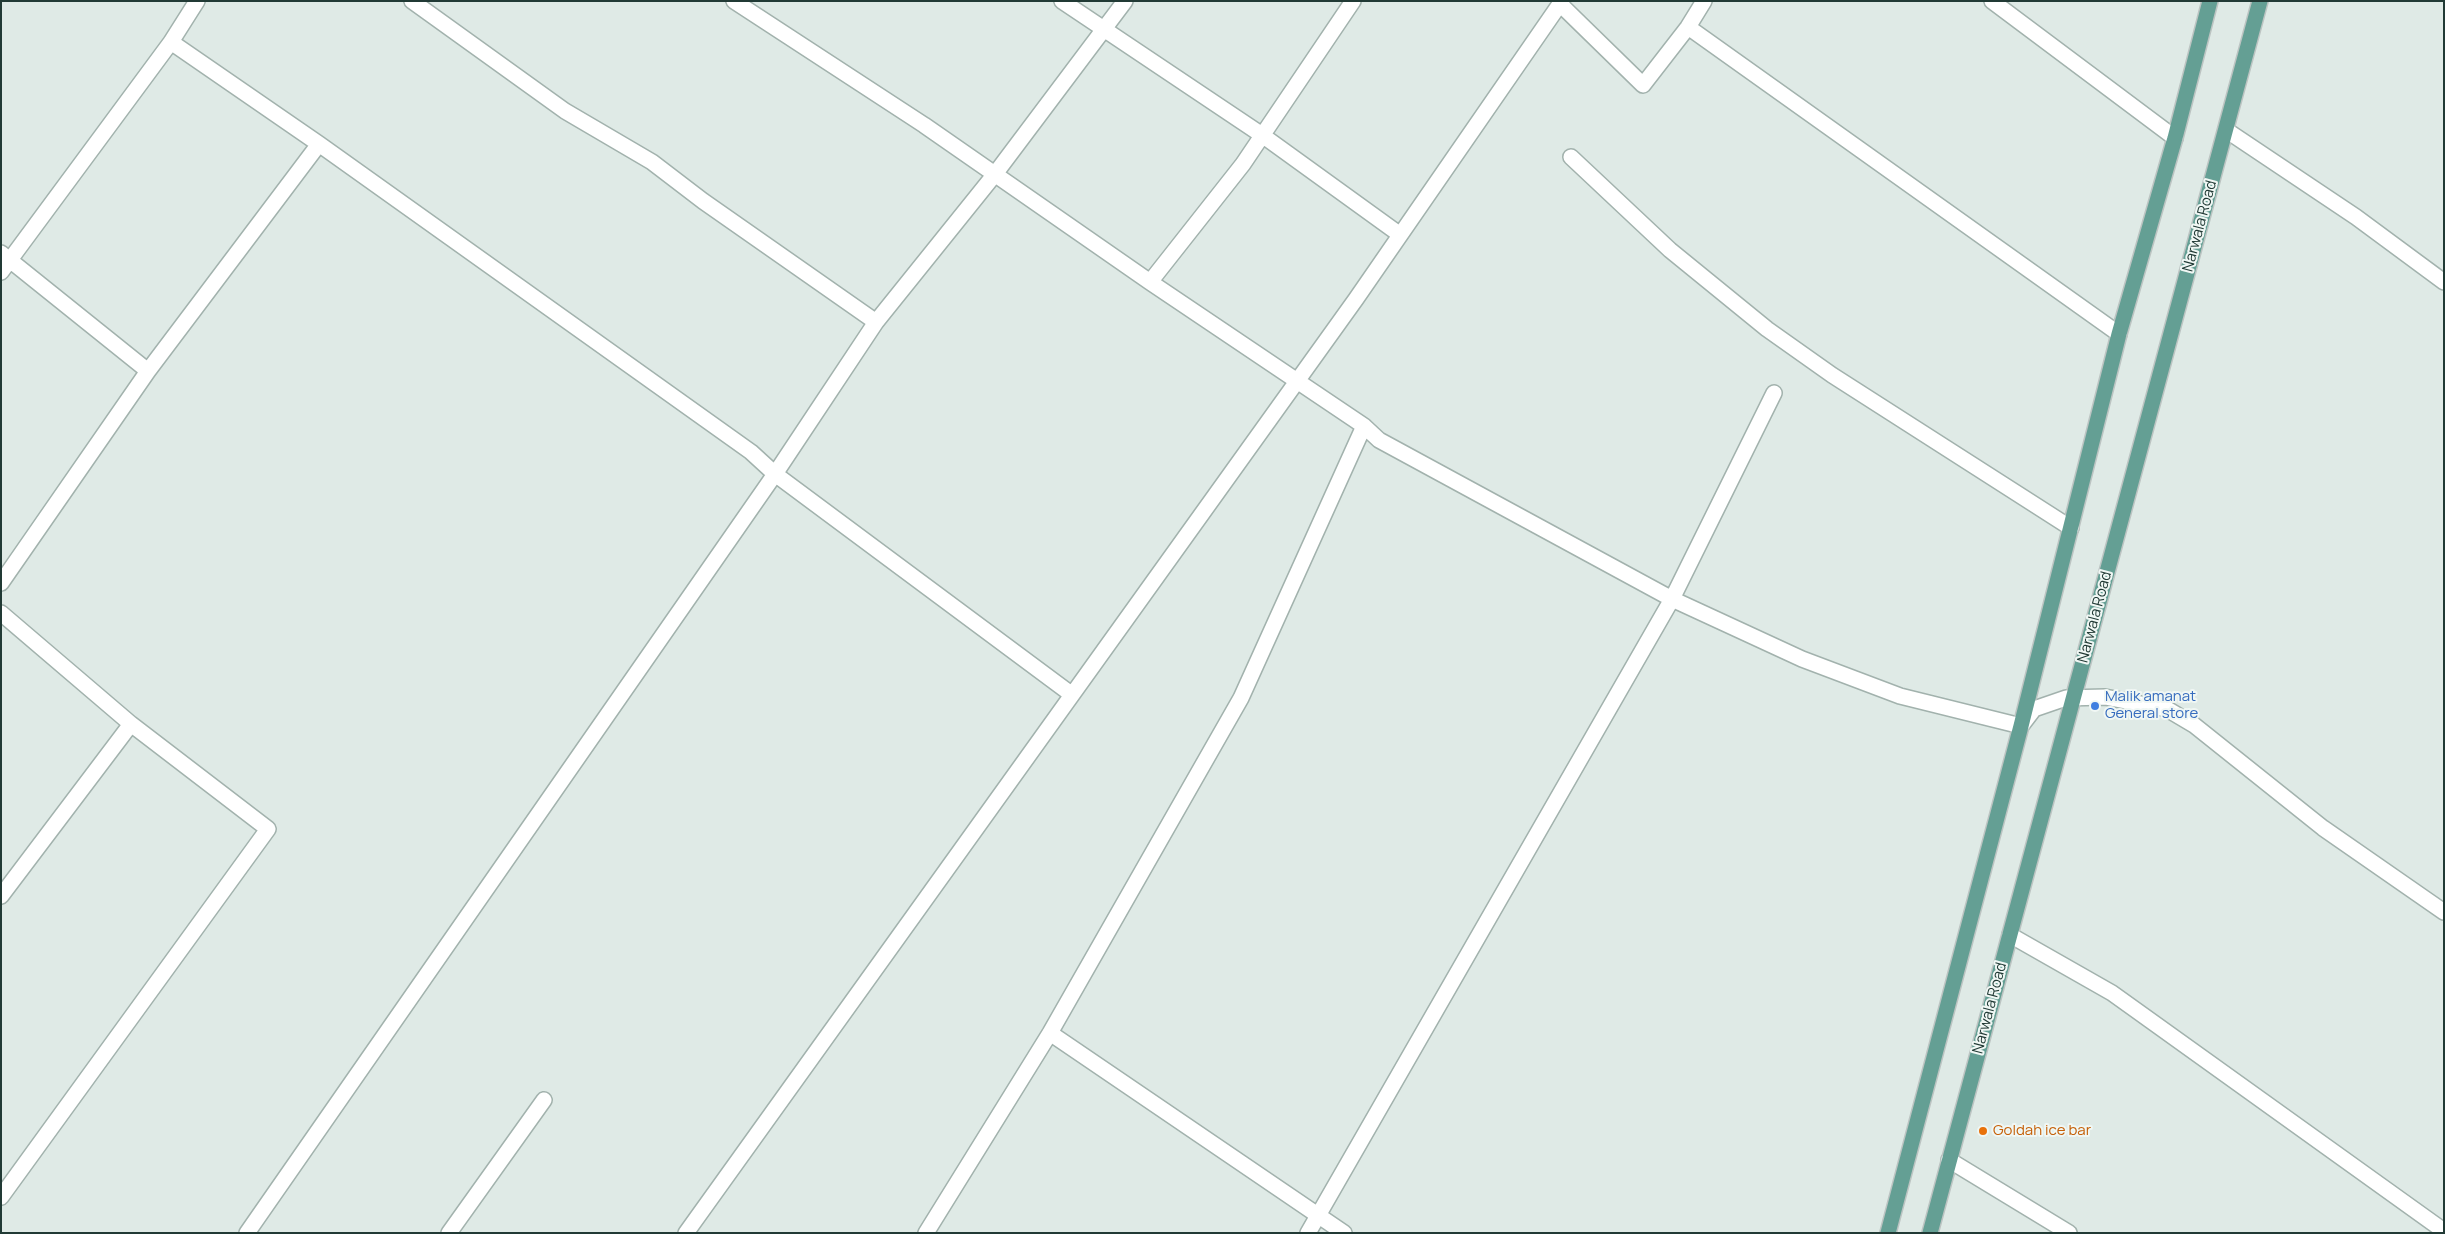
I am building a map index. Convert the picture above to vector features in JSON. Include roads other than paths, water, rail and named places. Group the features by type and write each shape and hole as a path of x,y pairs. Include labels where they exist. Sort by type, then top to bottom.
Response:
{"main road":[{"path":"1888,1233 2021,726 2119,334 2175,138 2210,1"},
{"name":"Narwala Road","path":"1930,1233 2260,1"}],"street":[{"path":"148,371 4,262 171,42 198,1"},
{"path":"412,1 565,111 652,162 703,201 876,322"},
{"path":"734,1 924,124 1150,282 1364,426 1379,440 1672,600 1802,659 1900,696 2021,726 2034,709 2066,698 2105,697 2143,703 2174,713 2194,725 2323,828 2444,912"},
{"path":"1062,1 1262,135 1400,234"},
{"path":"247,1233 775,474 876,322 995,174 1125,1"},
{"path":"1150,282 1243,164 1353,1"},
{"path":"686,1233 1296,380 1356,299 1561,3 1643,85 1688,27 1704,1"},
{"path":"1992,1 2175,138"},
{"path":"1688,27 2119,334"},
{"path":"171,42 319,144 743,446 775,474 1071,694"},
{"path":"2226,130 2356,217 2444,282"},
{"path":"1,583 148,371 319,144"},
{"path":"1571,157 1670,250 1767,329 1832,375 2071,528"},
{"path":"1308,1233 1672,600 1774,393"},
{"path":"926,1233 1050,1033 1241,698 1364,426"},
{"path":"1,613 131,724 268,829 1,1197"},
{"path":"1,896 131,724"},
{"path":"2010,935 2112,993 2444,1231"},
{"path":"1050,1033 1344,1233"},
{"path":"449,1233 544,1100"},
{"path":"1949,1160 2069,1233"}],"place":[{"name":"Malik amanat General store","path":"2095,706"},
{"name":"Goldah ice bar","path":"1983,1131"}]}
